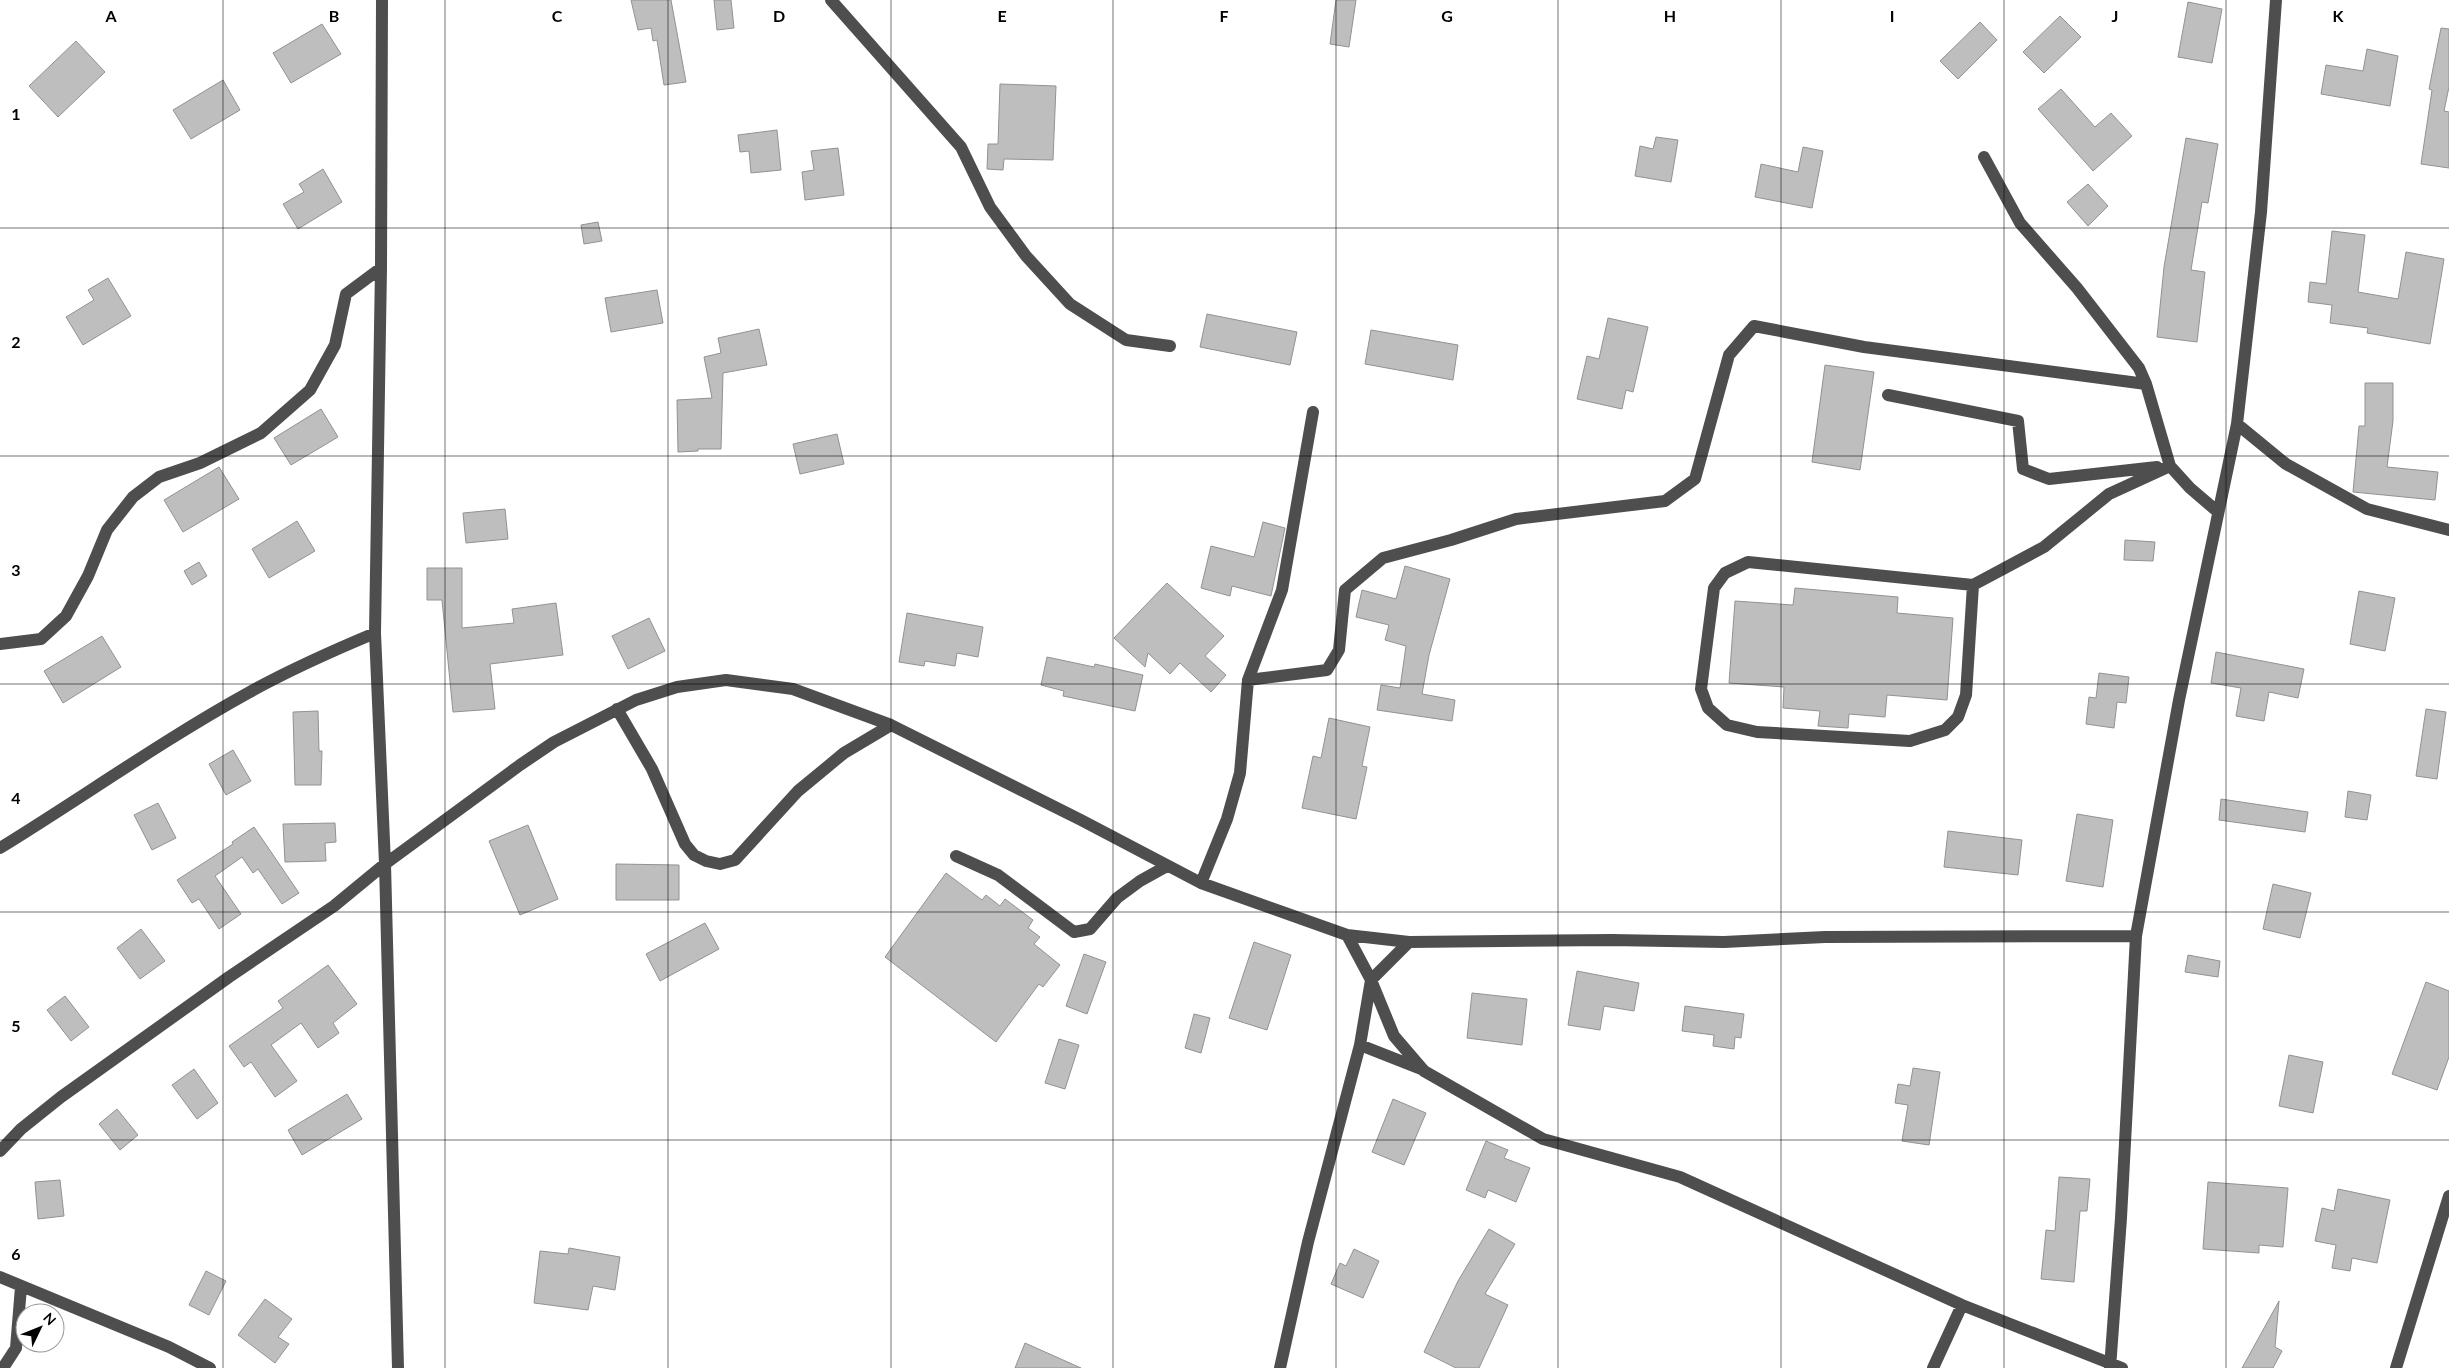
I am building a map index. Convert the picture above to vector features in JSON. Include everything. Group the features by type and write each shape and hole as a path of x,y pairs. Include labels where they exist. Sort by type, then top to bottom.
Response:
{"street":[{"path":"382,0 381,268 374,633 385,864 398,1368"},
{"path":"830,0 961,148 990,207 1026,256 1070,304 1126,340 1170,346"},
{"path":"1360,1045 1424,1071 1543,1139 1680,1177 1962,1305 2114,1366 2136,936 2179,700 2238,424 2261,212 2276,0"},
{"path":"1984,156 2020,223 2077,288 2139,368 2146,384 2170,466 2218,512"},
{"path":"0,644 41,639 66,616 88,576 107,530 133,497 159,477 200,463 260,433 310,390 335,345 346,294 381,268"},
{"path":"1248,680 1327,670 1339,650 1345,590 1383,558 1451,540 1516,519 1665,501 1695,479 1729,356 1754,326 1864,347 2146,384"},
{"path":"1888,395 2018,421 2023,469 2049,479 2170,466"},
{"path":"1201,883 1227,819 1240,773 1248,680 1282,590 1314,412"},
{"path":"2238,424 2286,464 2367,509 2449,530"},
{"path":"1973,585 1966,695 1958,717 1945,730 1910,741 1757,732 1727,725 1708,708 1700,689 1714,588 1725,573 1748,562 1973,585 2044,547 2108,494 2170,466"},
{"path":"0,848 182,732 248,693 306,663 374,633"},
{"path":"0,1151 21,1129 60,1097 221,982 334,906 385,864 554,742 617,708 677,687 726,680 793,689 891,725 1201,883 1347,935 1409,942 1602,940 1724,942 1825,937 2136,936"},
{"path":"617,708 652,769 685,844 694,855 706,861 720,864 735,860 798,791 844,753 891,725"},
{"path":"956,856 998,875 1074,932 1090,929 1117,898 1140,881 1168,866"},
{"path":"1347,935 1371,980 1394,1036 1424,1071"},
{"path":"1280,1368 1308,1242 1360,1045 1371,980 1409,942"},
{"path":"2396,1368 2449,1196"},
{"path":"0,1277 169,1347 210,1368"},
{"path":"3,1368 16,1348 21,1287"},
{"path":"1933,1368 1962,1305"}],"building":[{"path":"631,0 671,0 686,82 664,85 657,40 653,41 651,28 638,30"},
{"path":"714,0 731,0 734,28 717,30"},
{"path":"1336,0 1356,0 1349,47 1330,44"},
{"path":"2188,2 2222,9 2212,63 2178,57"},
{"path":"2060,16 2081,37 2044,73 2023,52"},
{"path":"1980,22 1997,40 1958,79 1940,61"},
{"path":"322,24 341,54 291,83 273,53"},
{"path":"2441,28 2449,29 2449,87 2444,111 2449,112 2449,168 2421,164 2432,90 2429,89"},
{"path":"76,41 105,72 58,117 29,86"},
{"path":"2367,49 2398,56 2390,106 2321,94 2326,65 2363,71"},
{"path":"223,80 240,110 191,139 173,110"},
{"path":"1000,84 1056,86 1053,160 1004,159 1003,170 987,169 988,144 998,144"},
{"path":"2061,89 2095,127 2111,113 2132,136 2093,171 2038,109"},
{"path":"777,130 781,170 751,173 749,151 740,152 738,135"},
{"path":"1656,137 1678,140 1671,182 1635,176 1640,146 1653,149"},
{"path":"2186,138 2218,144 2208,203 2202,202 2191,270 2205,272 2197,342 2157,337 2164,267"},
{"path":"1803,147 1823,151 1812,208 1755,197 1761,164 1798,172"},
{"path":"838,148 844,195 805,200 802,172 814,170 811,151"},
{"path":"323,169 342,202 298,229 283,204 304,192 299,184"},
{"path":"2088,184 2108,206 2088,226 2067,202"},
{"path":"598,222 602,241 584,244 581,225"},
{"path":"2332,231 2365,235 2358,292 2398,299 2406,252 2444,259 2430,344 2367,333 2368,328 2330,323 2332,305 2308,302 2310,282 2326,284"},
{"path":"108,278 131,316 83,345 66,317 94,300 88,290"},
{"path":"657,290 663,323 611,332 605,298"},
{"path":"1207,314 1297,332 1290,365 1200,347"},
{"path":"1608,318 1648,327 1633,392 1626,390 1622,409 1577,399 1587,356 1599,359"},
{"path":"759,329 767,365 723,373 721,449 698,449 698,451 678,452 677,400 712,398 704,357 721,353 718,338"},
{"path":"1371,330 1458,345 1453,380 1365,364"},
{"path":"1825,365 1874,372 1860,470 1812,462"},
{"path":"2365,383 2393,383 2393,421 2387,467 2438,472 2435,500 2353,492 2359,426 2365,426"},
{"path":"321,409 338,437 291,465 274,438"},
{"path":"837,434 844,464 800,474 793,444"},
{"path":"219,467 239,499 183,532 164,500"},
{"path":"505,509 508,539 466,543 463,513"},
{"path":"297,521 315,551 269,578 252,549"},
{"path":"1263,522 1285,528 1271,596 1232,586 1230,596 1201,588 1211,546 1254,557"},
{"path":"2125,540 2155,542 2153,561 2124,560"},
{"path":"199,562 207,576 192,585 184,571"},
{"path":"1405,566 1450,579 1429,655 1422,694 1455,700 1452,721 1377,710 1381,685 1400,688 1406,646 1385,640 1389,625 1356,617 1362,590 1396,599"},
{"path":"427,568 462,568 462,628 514,623 512,609 556,603 563,655 490,664 495,709 453,712 442,600 427,600"},
{"path":"1167,583 1224,636 1205,656 1226,675 1211,692 1180,663 1170,674 1148,653 1145,667 1114,638"},
{"path":"1795,588 1898,597 1897,613 1953,618 1947,700 1887,695 1885,717 1849,714 1848,728 1818,726 1820,711 1783,708 1784,687 1729,683 1735,601 1793,605"},
{"path":"2359,591 2395,598 2385,651 2350,644"},
{"path":"907,613 983,627 978,657 957,653 955,666 925,661 924,666 899,662"},
{"path":"649,618 665,651 628,669 612,636"},
{"path":"102,636 121,667 63,703 44,671"},
{"path":"2216,652 2304,669 2298,698 2269,692 2264,721 2236,716 2241,688 2211,683"},
{"path":"1047,657 1094,667 1095,664 1143,675 1135,711 1063,696 1064,691 1041,685"},
{"path":"2099,673 2129,677 2126,703 2117,702 2114,728 2086,724 2089,697 2096,698"},
{"path":"2426,709 2446,712 2437,779 2416,776"},
{"path":"318,711 319,751 322,751 321,785 295,785 293,712"},
{"path":"1329,718 1370,727 1362,766 1367,767 1356,819 1302,808 1313,756 1321,758"},
{"path":"233,750 251,781 226,795 209,764"},
{"path":"2348,791 2371,795 2367,820 2345,817"},
{"path":"2221,799 2308,812 2305,832 2219,820"},
{"path":"158,803 176,838 152,850 134,815"},
{"path":"2077,814 2113,820 2103,887 2066,881"},
{"path":"335,823 336,842 325,843 326,861 285,862 283,824"},
{"path":"528,825 558,899 520,915 489,841"},
{"path":"254,827 299,893 282,904 258,869 253,873 242,857 215,876 241,914 219,929 199,899 192,903 177,880 233,844 232,842"},
{"path":"1948,831 2022,840 2018,875 1944,867"},
{"path":"616,864 679,865 679,900 616,900"},
{"path":"946,873 982,900 986,895 1000,906 1005,899 1033,920 1028,928 1040,937 1034,944 1060,965 1043,987 1039,984 996,1042 885,957"},
{"path":"2273,884 2311,893 2300,938 2263,929"},
{"path":"705,923 719,949 660,981 646,954"},
{"path":"141,929 165,961 140,979 117,948"},
{"path":"1254,942 1291,955 1267,1030 1229,1018"},
{"path":"1084,954 1106,962 1087,1014 1066,1006"},
{"path":"2188,955 2220,961 2218,977 2185,972"},
{"path":"328,965 357,1004 333,1023 339,1033 318,1048 301,1023 271,1045 297,1081 275,1097 251,1062 244,1067 229,1046 283,1008 278,1001"},
{"path":"1577,971 1639,983 1634,1011 1604,1006 1600,1030 1568,1025"},
{"path":"2426,982 2449,991 2449,1057 2437,1090 2392,1074"},
{"path":"1472,993 1527,999 1522,1045 1467,1038"},
{"path":"65,996 89,1027 71,1041 47,1010"},
{"path":"1685,1006 1744,1014 1741,1038 1735,1037 1734,1049 1713,1046 1714,1035 1682,1031"},
{"path":"1194,1014 1210,1018 1201,1053 1185,1048"},
{"path":"1059,1039 1079,1045 1065,1089 1045,1083"},
{"path":"2289,1055 2323,1062 2313,1113 2279,1106"},
{"path":"1913,1068 1940,1072 1929,1145 1902,1141 1908,1105 1895,1103 1898,1084 1910,1086"},
{"path":"194,1069 218,1103 197,1119 172,1085"},
{"path":"347,1094 362,1119 302,1155 288,1130"},
{"path":"1393,1099 1426,1113 1404,1165 1372,1152"},
{"path":"117,1109 138,1135 120,1150 99,1124"},
{"path":"1486,1141 1508,1150 1504,1158 1530,1168 1516,1202 1488,1190 1485,1198 1466,1190"},
{"path":"2059,1177 2090,1179 2087,1211 2080,1211 2074,1282 2041,1279 2046,1230 2055,1231"},
{"path":"60,1180 64,1216 38,1219 35,1182"},
{"path":"2208,1182 2288,1188 2283,1247 2259,1245 2259,1253 2203,1249"},
{"path":"2338,1189 2390,1200 2377,1263 2352,1258 2350,1271 2332,1268 2336,1245 2315,1241 2322,1208 2334,1211"},
{"path":"1489,1229 1515,1244 1485,1294 1508,1305 1479,1368 1456,1368 1424,1352 1458,1281"},
{"path":"569,1248 620,1257 615,1290 593,1286 588,1310 534,1303 540,1251 568,1254"},
{"path":"1354,1249 1379,1261 1363,1298 1331,1284 1340,1263 1346,1266"},
{"path":"206,1271 226,1281 209,1315 189,1305"},
{"path":"265,1299 292,1319 278,1337 289,1344 275,1363 238,1335"},
{"path":"2279,1301 2275,1347 2282,1351 2273,1368 2242,1368"},
{"path":"1025,1343 1081,1368 1015,1368"}]}
